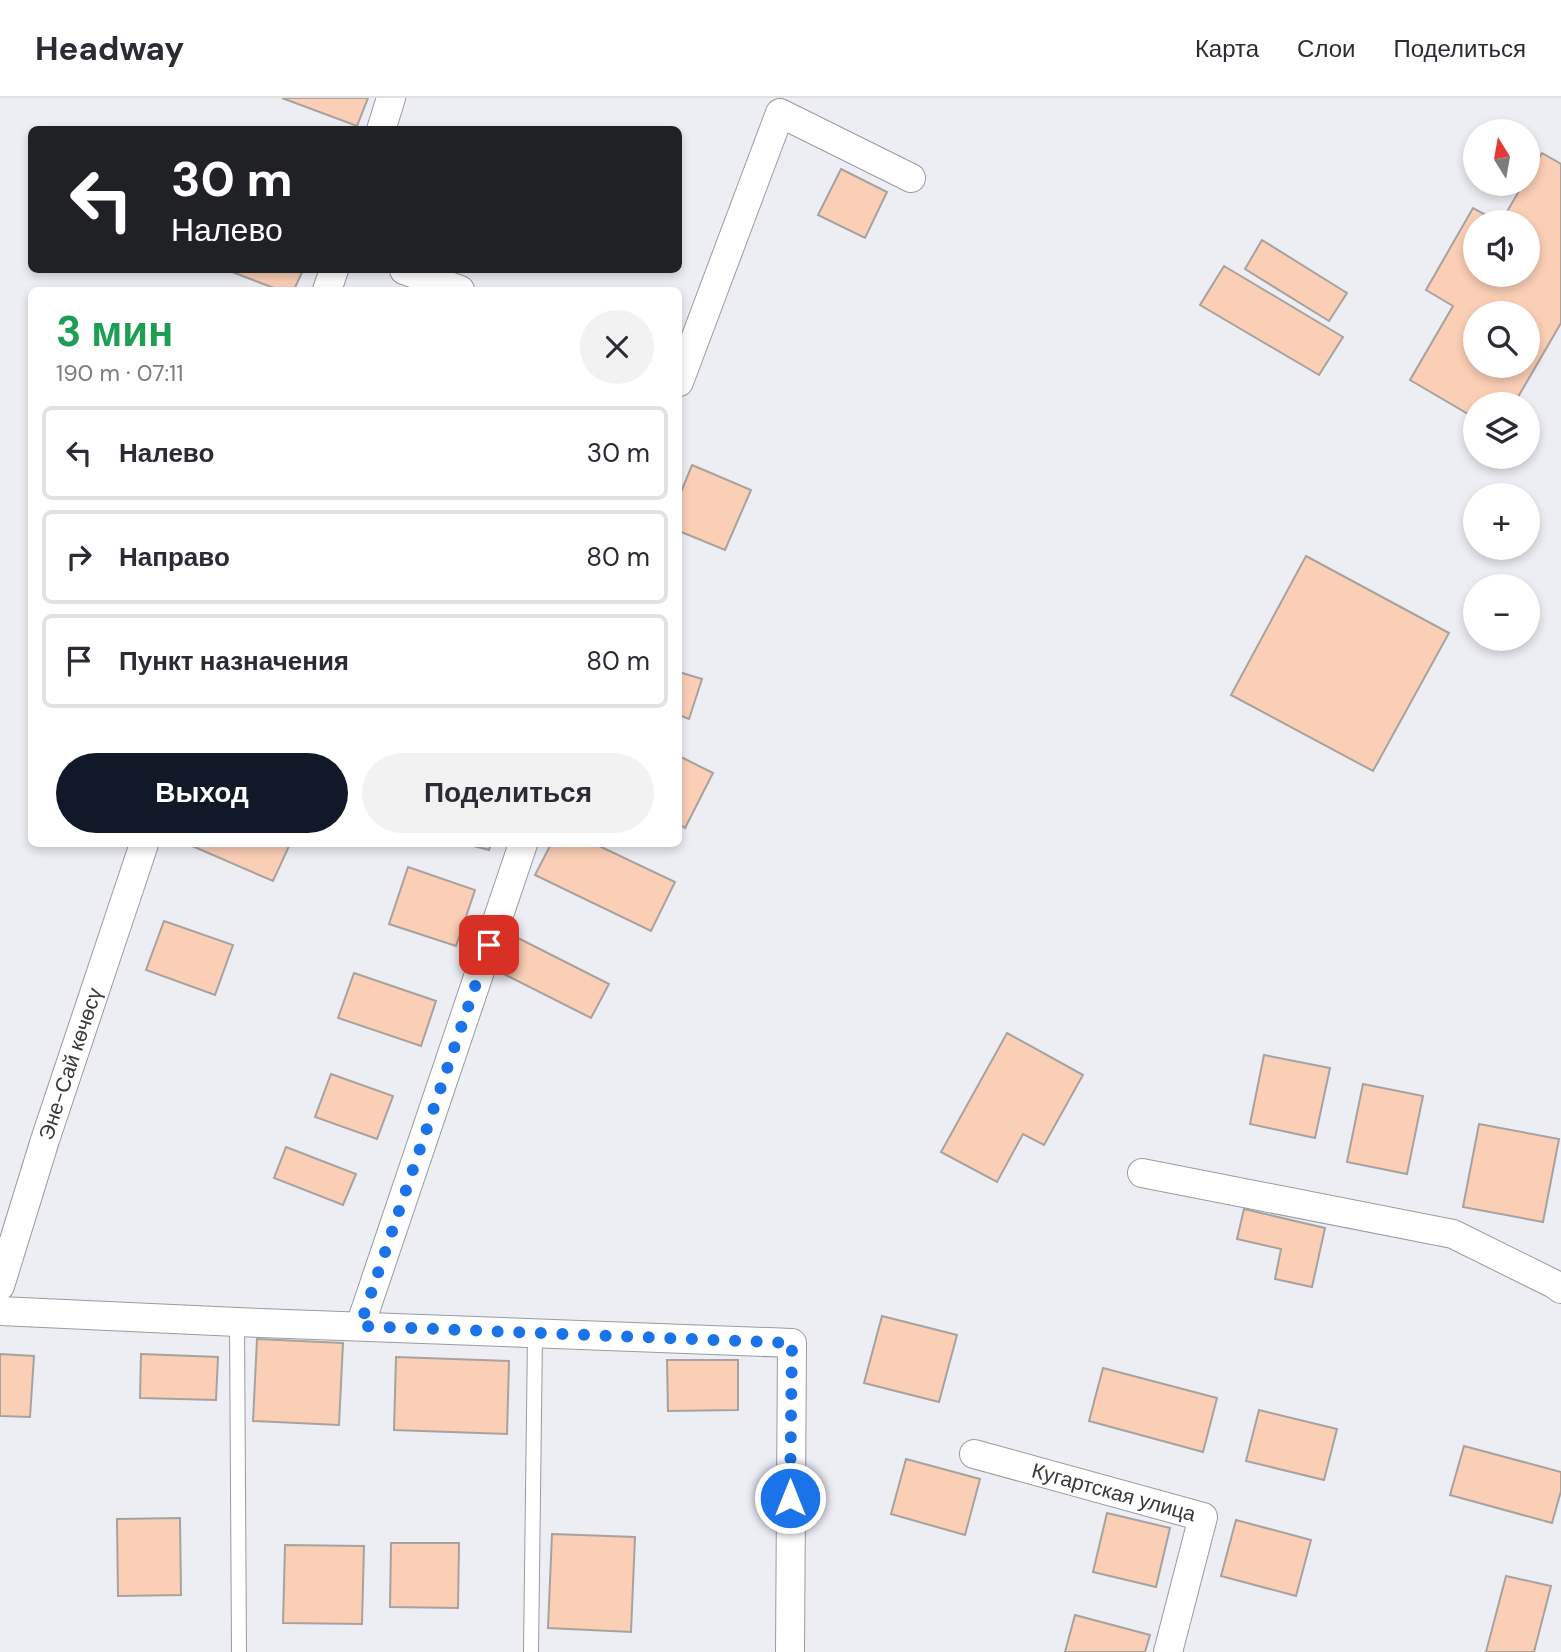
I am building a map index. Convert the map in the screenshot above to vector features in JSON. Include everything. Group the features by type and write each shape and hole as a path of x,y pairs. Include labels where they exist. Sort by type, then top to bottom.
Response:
{"street":[{"path":"382,126 391,98"},
{"path":"682,371 780,113 911,178"},
{"path":"412,273 452,287"},
{"name":"Эне-Сай көчөсү","path":"0,1286 45,1140 143,847"},
{"path":"360,1326 522,847"},
{"path":"1142,1173 1453,1234 1561,1289"},
{"path":"0,1311 792,1343 790,1652"},
{"name":"Кугартская улица","path":"974,1454 1203,1517 1168,1652"}],"lane":[{"path":"237,1322 239,1652"},
{"path":"531,1652 535,1334"}],"building":[{"path":"282,98 368,98 357,126"},
{"path":"1542,153 1561,164 1561,323 1540,359 1540,301 1463,301 1463,378 1529,378 1521,392 1463,392 1463,411 1410,380 1453,306 1426,290 1463,225 1463,287 1540,287 1540,210 1508,210 1516,196 1540,196"},
{"path":"841,169 887,192 865,238 818,215"},
{"path":"1262,240 1347,293 1329,321 1245,269"},
{"path":"1224,266 1343,337 1319,375 1200,305"},
{"path":"235,273 302,273 295,287 271,287"},
{"path":"692,465 751,490 725,550 682,532 682,490"},
{"path":"1306,556 1449,633 1373,771 1231,695"},
{"path":"682,673 702,679 689,719 682,716"},
{"path":"682,758 713,773 685,828 682,826"},
{"path":"194,847 289,847 273,881"},
{"path":"549,847 601,847 675,882 651,931 535,875"},
{"path":"408,867 475,890 456,946 389,924"},
{"path":"164,921 233,945 215,995 146,970"},
{"path":"518,938 609,984 591,1018 500,972"},
{"path":"354,973 436,1001 421,1046 338,1018"},
{"path":"1007,1033 1083,1075 1044,1145 1023,1134 997,1182 941,1152"},
{"path":"1264,1055 1330,1068 1315,1138 1250,1124"},
{"path":"331,1074 393,1096 377,1139 315,1117"},
{"path":"1363,1084 1423,1096 1407,1174 1347,1162"},
{"path":"1479,1124 1559,1139 1543,1222 1463,1207"},
{"path":"286,1147 356,1174 343,1205 274,1178"},
{"path":"1244,1209 1325,1228 1312,1287 1275,1279 1281,1249 1237,1239"},
{"path":"882,1316 957,1335 939,1402 864,1383"},
{"path":"257,1339 343,1343 339,1425 253,1421"},
{"path":"0,1354 34,1356 30,1417 0,1416"},
{"path":"141,1354 218,1357 216,1400 140,1398"},
{"path":"396,1357 509,1361 507,1434 394,1430"},
{"path":"667,1360 738,1360 738,1410 668,1411"},
{"path":"1103,1368 1217,1398 1203,1452 1089,1421"},
{"path":"1259,1410 1337,1429 1324,1480 1246,1461"},
{"path":"1464,1446 1561,1472 1561,1491 1552,1523 1450,1495"},
{"path":"906,1459 980,1479 965,1535 891,1514"},
{"path":"1107,1513 1170,1528 1156,1587 1093,1572"},
{"path":"180,1518 181,1595 118,1596 117,1519"},
{"path":"1236,1520 1311,1540 1296,1596 1221,1576"},
{"path":"552,1534 635,1537 631,1632 548,1628"},
{"path":"391,1543 459,1543 458,1608 390,1607"},
{"path":"285,1545 364,1546 362,1624 283,1623"},
{"path":"1506,1576 1551,1586 1534,1652 1486,1652"},
{"path":"1075,1615 1150,1635 1145,1652 1065,1652"}],"route":[{"path":"489,945 360,1326 792,1343 790,1498"}]}
